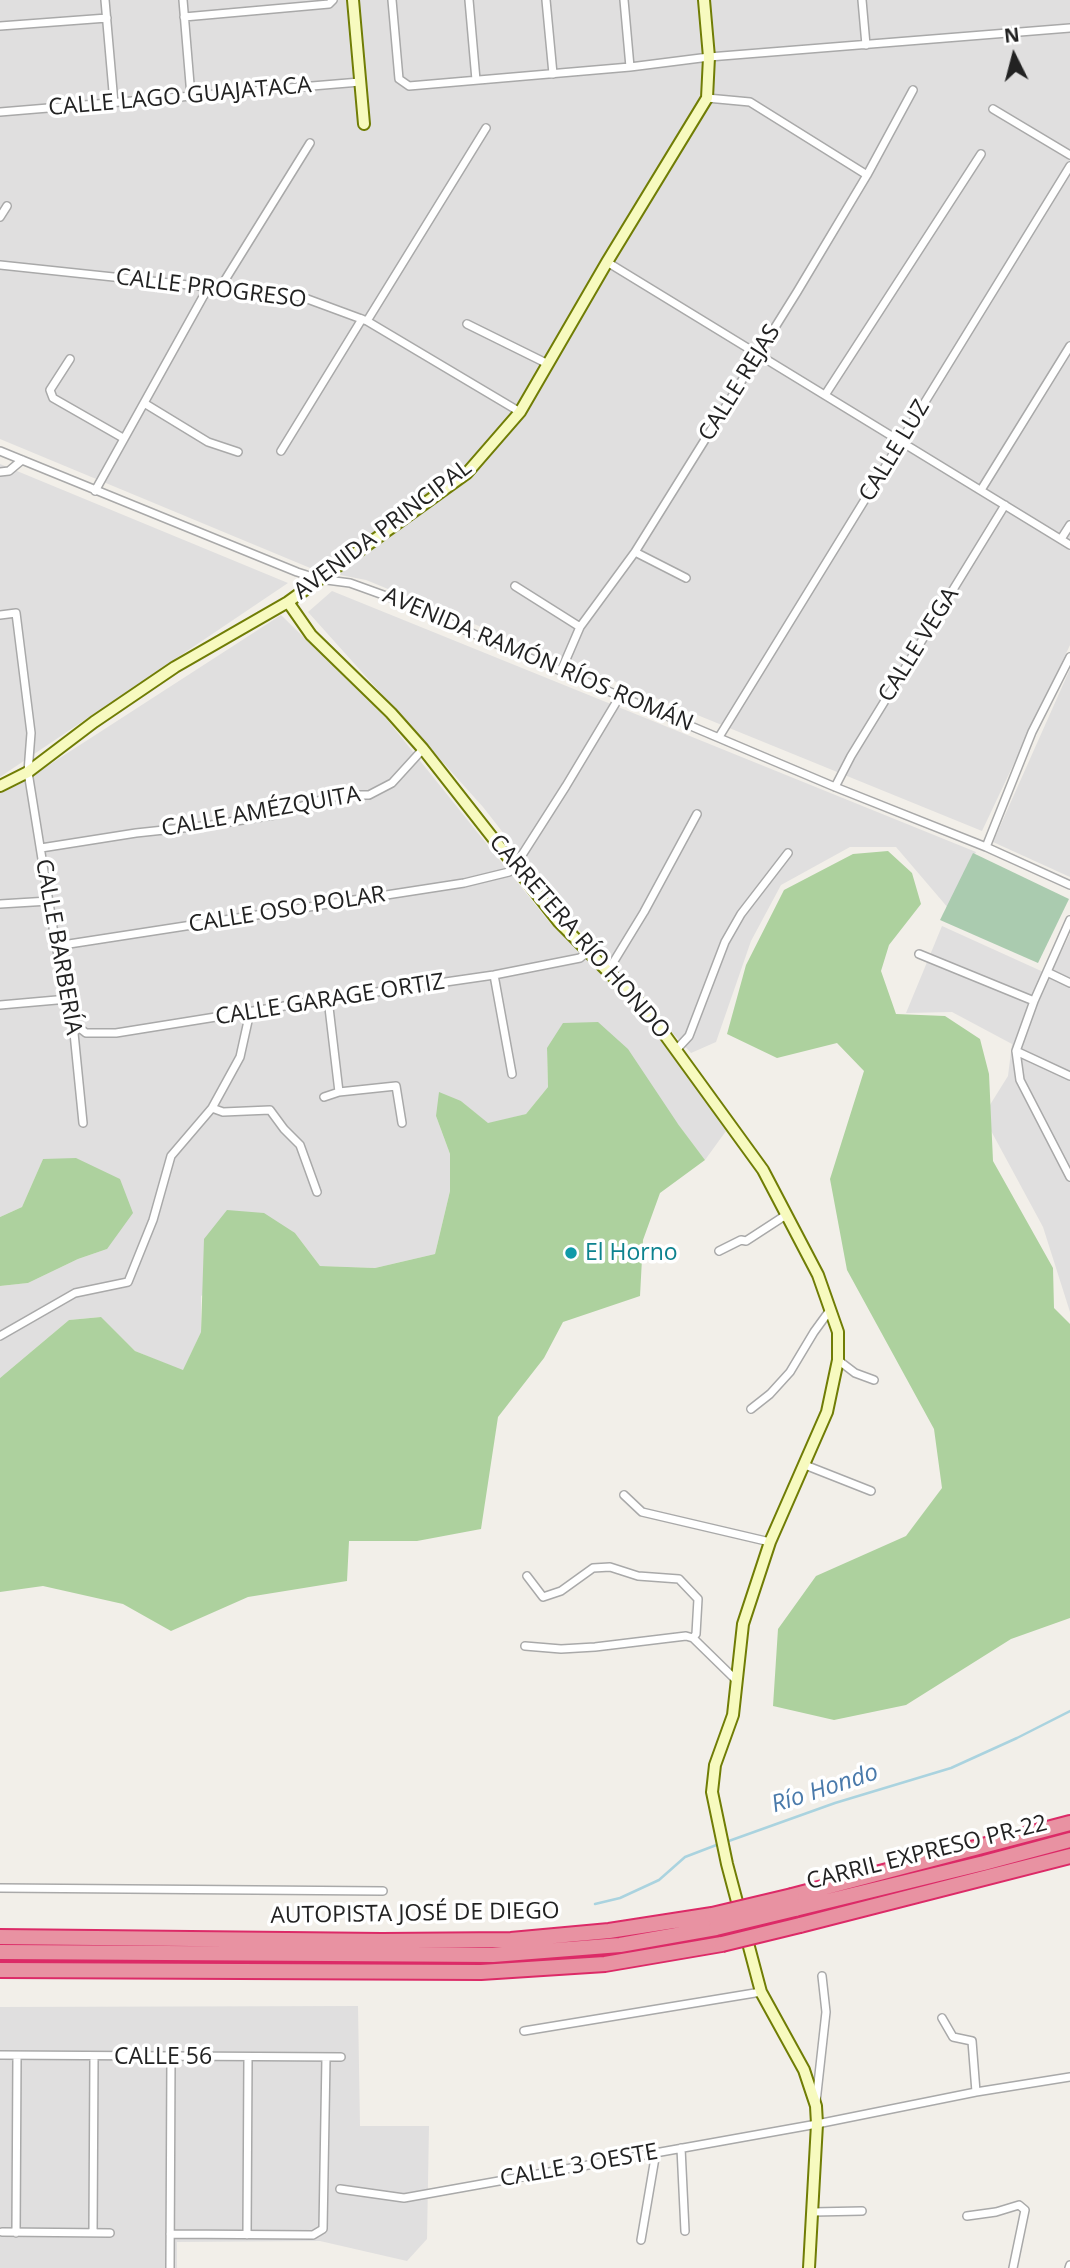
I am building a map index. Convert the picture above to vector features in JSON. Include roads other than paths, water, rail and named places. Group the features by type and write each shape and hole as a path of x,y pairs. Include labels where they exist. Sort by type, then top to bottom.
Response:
{"highway":[{"name":"AUTOPISTA JOSÉ DE DIEGO","path":"0,1937 511,1940 714,1922 794,1902 1070,1823"},
{"name":"CARRIL EXPRESO PR-22","path":"794,1902 984,1863 1070,1840"},
{"path":"0,1970 481,1972 605,1964 722,1944 1070,1856"},
{"path":"0,1952 493,1955 621,1945 714,1922"}],"street":[{"path":"105,0 114,103"},
{"path":"183,0 191,96"},
{"path":"184,17 329,4 333,0"},
{"path":"353,0 364,124"},
{"path":"392,0 399,79 409,86 1070,28"},
{"path":"469,0 476,80"},
{"path":"547,0 553,74"},
{"path":"624,0 630,67"},
{"name":"AVENIDA PRINCIPAL","path":"0,786 28,772 94,722 175,667 288,602 467,473 520,412 707,98 709,58 704,0"},
{"path":"862,0 866,45"},
{"path":"0,26 107,18"},
{"name":"CALLE LAGO GUAJATACA","path":"0,112 360,82"},
{"name":"CALLE REJAS","path":"561,671 580,627 635,552 758,354 867,175 913,90"},
{"path":"707,98 750,102 867,175"},
{"path":"993,109 1070,155"},
{"path":"281,451 486,128"},
{"path":"220,288 310,144"},
{"path":"825,396 981,154"},
{"name":"CALLE LUZ","path":"719,737 1070,166"},
{"path":"0,217 7,206"},
{"path":"607,262 1070,545"},
{"name":"CALLE PROGRESO","path":"0,265 302,297 365,320 520,412"},
{"path":"95,491 209,286"},
{"path":"467,324 548,364"},
{"path":"981,490 1070,346"},
{"path":"70,359 50,390 53,398 123,438"},
{"path":"144,403 208,442 238,452"},
{"name":"AVENIDA RAMÓN RÍOS ROMÁN","path":"0,452 297,572 372,590 835,787 986,847 1070,885"},
{"path":"0,472 9,471 22,460"},
{"name":"CALLE VEGA","path":"835,787 851,756 1006,505"},
{"path":"1061,539 1070,525"},
{"path":"635,552 686,578"},
{"path":"515,586 580,627"},
{"name":"CARRETERA RÍO HONDO","path":"288,602 311,635 391,713 423,749 558,921 649,1013 763,1170 818,1275 838,1332 838,1360 827,1412 770,1542 743,1624 733,1716 715,1765 712,1792 727,1864 761,1992 804,2070 816,2106 809,2268"},
{"name":"CALLE BARBERÍA","path":"0,615 16,613 31,733 28,772 48,901 73,1023 83,1123"},
{"path":"986,847 1032,732 1070,657"},
{"path":"515,866 620,696"},
{"name":"CALLE AMÉZQUITA","path":"41,848 274,815 346,795 369,795 392,783 423,749"},
{"path":"608,971 644,912 697,814"},
{"path":"676,1050 690,1035 724,942 741,914 788,853"},
{"name":"CALLE OSO POLAR","path":"57,946 464,883 509,872 515,866"},
{"path":"0,904 48,901"},
{"path":"1070,920 1034,1001 1016,1051 1020,1080 1070,1177"},
{"name":"CALLE GARAGE ORTIZ","path":"73,1023 86,1033 116,1033 494,975 580,958 588,951"},
{"path":"919,954 1034,1001"},
{"path":"1047,972 1070,983"},
{"path":"494,975 512,1074"},
{"path":"0,1005 68,999"},
{"path":"328,999 339,1092"},
{"path":"0,1336 75,1293 128,1282 153,1220 171,1156 212,1108 240,1056 250,1012"},
{"path":"1016,1051 1070,1076"},
{"path":"324,1097 339,1092 396,1086 402,1123"},
{"path":"212,1108 223,1112 270,1110 300,1145 317,1192"},
{"path":"1061,1159 1070,1163"},
{"path":"719,1251 741,1240 747,1241 786,1214"},
{"path":"751,1409 770,1394 790,1372 830,1310"},
{"path":"838,1360 855,1373 874,1380"},
{"path":"804,1465 871,1491"},
{"path":"624,1496 642,1512 770,1542"},
{"path":"527,1576 543,1597 561,1591 593,1568 610,1567 638,1576 679,1579 698,1599 693,1638"},
{"path":"525,1646 583,1648 686,1636 693,1638 738,1682"},
{"path":"0,1888 383,1891"},
{"path":"816,2106 826,2012 822,1976"},
{"path":"524,2031 761,1992"},
{"path":"942,2018 953,2037 972,2041 976,2092"},
{"name":"CALLE 56","path":"0,2055 341,2057"},
{"path":"16,2056 16,2233"},
{"path":"93,2233 94,2056"},
{"path":"170,2268 171,2057"},
{"path":"247,2235 248,2057"},
{"path":"170,2234 313,2235 323,2229 326,2058"},
{"name":"CALLE 3 OESTE","path":"340,2189 404,2199 817,2124 976,2092 1070,2077"},
{"path":"681,2148 685,2231"},
{"path":"641,2240 656,2152"},
{"path":"967,2216 1019,2205 1025,2210 1013,2268"},
{"path":"813,2213 862,2211"},
{"path":"2,2232 110,2234"}],"waterway":[{"name":"Río Hondo","path":"726,1842 835,1803 951,1768 1070,1711"},
{"name":"Río Hondo","path":"595,1904 620,1898 659,1880 685,1857 719,1844"}],"place":[{"name":"El Horno","path":"571,1253"}]}
